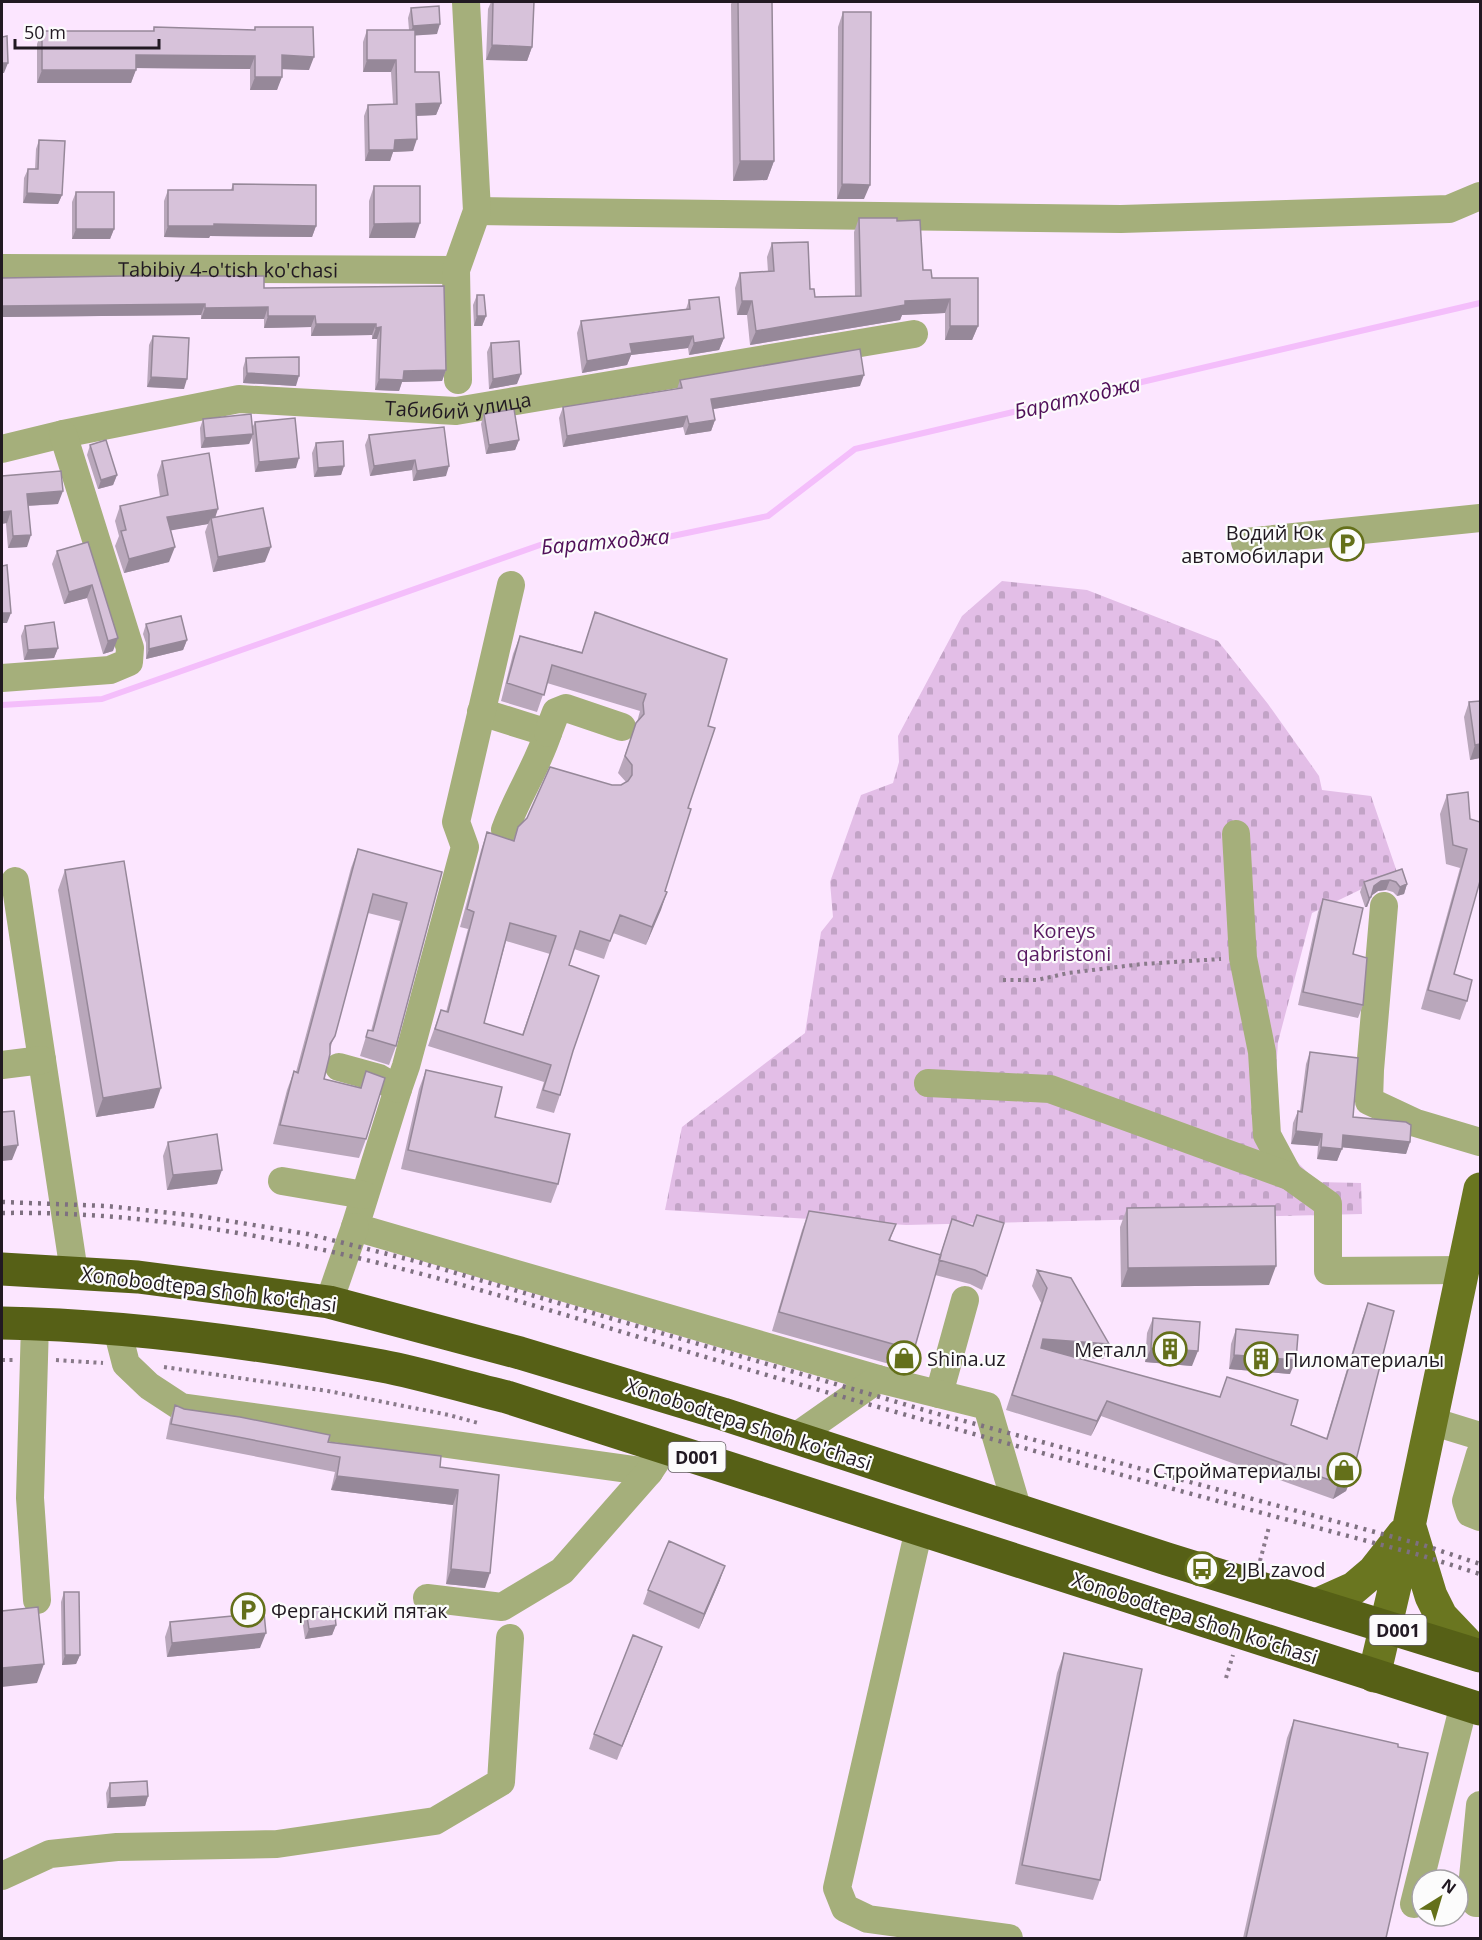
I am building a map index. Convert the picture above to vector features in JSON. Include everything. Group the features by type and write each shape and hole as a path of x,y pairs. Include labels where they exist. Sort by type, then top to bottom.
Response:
{"highway":[{"name":"Xonobodtepa shoh ko'chasi","path":"2,1269 138,1277 329,1302 520,1353 723,1414 1018,1511 1479,1656"},
{"path":"384,1367 394,1320"},
{"name":"Xonobodtepa shoh ko'chasi","path":"2,1323 117,1329 242,1343 384,1367 507,1397 657,1459 919,1529 1472,1706"}],"main road":[{"path":"1374,1676 1410,1526 1463,1270 1476,1231 1480,1190"},
{"path":"1316,1605 1354,1588 1374,1571 1410,1526"},
{"path":"1410,1526 1431,1596 1441,1616 1479,1656"}],"street":[{"path":"458,380 456,270 477,211 466,2"},
{"path":"477,211 1121,219 1449,209 1480,196"},
{"name":"Tabibiy 4-o'tish ko'chasi","path":"2,268 456,270"},
{"name":"Табибий улица","path":"2,449 63,434 239,399 456,411 914,334"},
{"path":"2,678 110,670 129,662 130,648 63,434"},
{"path":"1245,542 1480,518"},
{"path":"329,1302 406,1066 465,847 456,822 510,585"},
{"path":"505,830 514,806 547,768 549,733 556,712 566,708 622,727"},
{"path":"481,712 549,733"},
{"path":"1236,834 1243,958 1262,1052 1267,1135 1289,1176"},
{"path":"15,881 74,1272"},
{"path":"1383,906 1369,1101 1416,1123 1480,1142"},
{"path":"2,1065 42,1060"},
{"path":"339,1067 379,1078 398,1089"},
{"path":"928,1083 1050,1089 1289,1176 1328,1204 1328,1270 1463,1270"},
{"path":"282,1181 364,1195"},
{"path":"355,1227 386,1238 878,1379 987,1406 1018,1511"},
{"path":"939,1394 965,1300"},
{"path":"35,1324 30,1498 37,1600"},
{"path":"117,1329 126,1364 149,1386 181,1407 657,1459"},
{"path":"794,1438 878,1379"},
{"path":"1431,1421 1480,1436"},
{"path":"427,1598 502,1607 562,1571 657,1459"},
{"path":"1479,1467 1466,1501 1470,1514 1480,1517"},
{"path":"919,1529 837,1888 845,1908 868,1919 1009,1938"},
{"path":"2,1876 50,1854 117,1847 277,1844 435,1821 501,1782 510,1638"},
{"path":"1425,1868 1472,1706"},
{"path":"1480,1805 1471,1898 1476,1903 1480,1903"}],"path":[{"path":"1003,980 1036,980 1068,973 1142,964 1243,958"},
{"path":"2,1360 171,1367 328,1391 483,1424"},
{"path":"1265,1542 1269,1527"},
{"path":"1226,1678 1231,1660"}],"green space":[{"name":"Koreys qabristoni","path":"1002,581 1087,590 1218,641 1268,704 1319,776 1322,790 1371,796 1397,872 1312,913 1278,1042 1273,1113 1286,1151 1317,1182 1361,1183 1362,1214 906,1225 665,1210 682,1127 805,1033 821,932 833,917 830,882 861,795 893,783 899,762 898,736 962,616"}],"building":[{"path":"493,2 534,2 532,47 492,45"},
{"path":"738,2 772,2 774,161 740,161"},
{"path":"439,6 440,24 413,26 411,8"},
{"path":"843,12 871,12 870,185 842,184"},
{"path":"154,27 255,30 255,27 313,27 314,57 282,55 282,77 255,77 255,56 136,55 136,70 42,70 42,31 154,31"},
{"path":"367,30 415,30 415,72 439,72 441,103 416,104 417,139 395,140 394,150 369,150 368,105 397,104 396,60 367,60"},
{"path":"7,36 8,63 2,63 2,37"},
{"path":"39,140 65,141 62,195 27,193 28,169 38,169"},
{"path":"233,184 316,185 316,226 214,224 214,226 168,226 168,190 233,190"},
{"path":"374,186 420,186 420,223 374,224"},
{"path":"76,192 114,192 114,229 76,229"},
{"path":"859,218 920,220 923,270 931,270 932,278 978,278 978,326 950,326 950,299 905,301 905,305 756,331 752,301 742,301 740,273 774,271 772,243 808,242 810,289 814,289 815,297 861,296"},
{"path":"264,276 264,288 444,286 446,370 404,371 403,380 379,379 381,327 376,328 376,324 316,324 315,316 268,316 268,307 205,308 205,304 2,306 2,278"},
{"path":"477,295 484,295 486,316 477,316"},
{"path":"719,297 724,338 694,343 693,336 630,344 632,353 587,361 581,321 690,309 689,300"},
{"path":"153,336 189,338 187,379 151,377"},
{"path":"519,341 521,374 493,379 491,343"},
{"path":"860,349 864,375 711,399 715,420 689,424 687,416 567,436 563,407 682,388 680,380"},
{"path":"299,357 299,376 247,373 246,358"},
{"path":"514,409 519,440 489,445 484,414"},
{"path":"251,414 253,434 205,438 203,419"},
{"path":"295,418 299,458 259,462 255,422"},
{"path":"444,427 449,466 417,471 415,460 374,466 369,435"},
{"path":"106,440 117,475 101,480 90,445"},
{"path":"343,441 344,466 318,468 316,443"},
{"path":"209,453 218,509 167,517 175,547 129,559 121,531 126,530 120,506 168,495 162,461"},
{"path":"61,471 63,491 27,494 31,535 13,536 11,511 2,512 2,476"},
{"path":"263,508 271,547 218,557 211,518"},
{"path":"88,542 118,638 108,641 92,585 69,592 57,551"},
{"path":"7,565 11,613 2,613 2,566"},
{"path":"595,612 727,659 708,726 715,728 688,808 691,809 665,891 667,892 652,927 620,915 610,941 580,931 569,965 599,976 560,1095 543,1090 551,1065 435,1029 441,1010 448,1012 474,912 467,909 487,832 514,841 518,827 527,818 550,767 612,785 621,785 632,775 632,765 625,756 636,723 644,714 643,703 646,694 552,665 544,695 507,683 520,636 582,653","holes":["510,923 556,936 523,1035 484,1023"]},
{"path":"181,616 187,640 149,649 146,624"},
{"path":"54,622 58,648 28,650 25,626"},
{"path":"1480,701 1480,744 1475,745 1469,702"},
{"path":"1468,792 1470,819 1480,822 1480,881 1454,974 1472,980 1467,1001 1428,990 1467,849 1453,845 1447,795"},
{"path":"358,849 442,872 396,1046 366,1037 368,1030 373,1031 407,903 373,894 335,1036 330,1044 324,1079 361,1088 366,1071 385,1078 366,1139 280,1125 294,1071 298,1073"},
{"path":"124,861 161,1088 103,1098 65,870"},
{"path":"1402,869 1407,884 1400,887 1396,882 1390,880 1381,881 1374,886 1369,898 1364,882"},
{"path":"1323,899 1363,908 1353,954 1367,958 1363,1005 1303,992"},
{"path":"1310,1052 1358,1058 1353,1117 1406,1122 1411,1125 1410,1142 1343,1135 1342,1149 1321,1147 1322,1134 1296,1131 1298,1111 1302,1112"},
{"path":"426,1070 502,1087 495,1117 570,1134 558,1184 408,1150"},
{"path":"14,1111 18,1145 2,1147 2,1112"},
{"path":"217,1134 222,1170 173,1175 168,1142"},
{"path":"1275,1206 1276,1266 1128,1268 1127,1208"},
{"path":"809,1211 896,1224 889,1240 941,1255 914,1350 779,1312"},
{"path":"977,1215 1004,1223 987,1276 975,1270 939,1260 952,1219 973,1226"},
{"path":"1037,1270 1071,1278 1109,1344 1043,1339 1041,1348 1220,1397 1227,1377 1298,1400 1291,1425 1327,1439 1368,1303 1394,1311 1352,1476 1338,1483 1107,1401 1097,1421 1012,1395 1047,1288"},
{"path":"1153,1318 1200,1322 1198,1351 1151,1348"},
{"path":"1236,1329 1298,1335 1296,1360 1234,1355"},
{"path":"175,1405 184,1409 240,1417 330,1435 328,1442 441,1456 440,1467 499,1475 490,1573 451,1569 458,1490 337,1476 340,1457 171,1424"},
{"path":"669,1541 725,1566 704,1614 648,1590"},
{"path":"64,1592 79,1592 80,1655 65,1655"},
{"path":"334,1606 336,1625 309,1629 306,1610"},
{"path":"38,1607 44,1664 2,1668 2,1611"},
{"path":"264,1613 266,1633 172,1643 170,1622"},
{"path":"633,1635 662,1647 622,1746 594,1734"},
{"path":"1064,1653 1142,1669 1100,1880 1022,1865"},
{"path":"1294,1720 1428,1753 1386,1938 1246,1938"},
{"path":"147,1781 148,1796 110,1798 110,1783"}],"waterway":[{"name":"Баратходжа","path":"2,705 102,699 540,545 658,539 768,516 855,449 1480,303"}],"railway":[{"path":"2,1202 107,1206 199,1216 308,1234 415,1261 931,1412 1423,1545 1480,1564"},
{"path":"2,1213 94,1215 185,1225 275,1240 365,1260 543,1308 893,1411 1420,1555 1480,1574"}],"place":[{"name":"Водий Юк автомобилари","path":"1347,544"},
{"name":"Металл","path":"1170,1349"},
{"name":"Shina.uz","path":"904,1358"},
{"name":"Пиломатериалы","path":"1261,1359"},
{"name":"Стройматериалы","path":"1344,1470"},
{"name":"2 JBI zavod","path":"1202,1569"},
{"name":"Ферганский пятак","path":"248,1610"}]}
